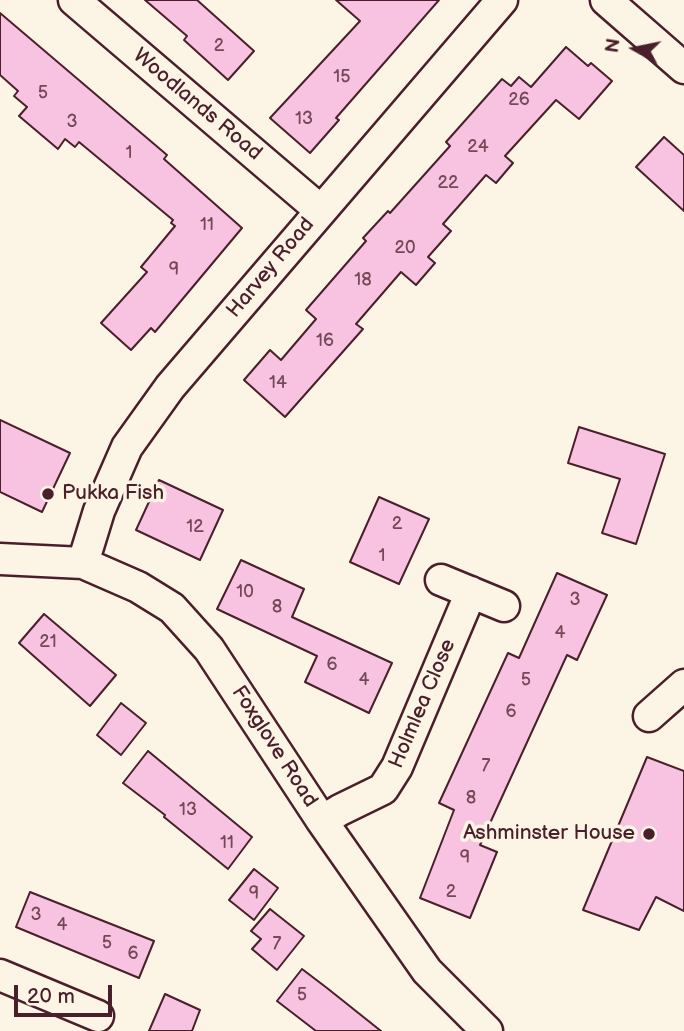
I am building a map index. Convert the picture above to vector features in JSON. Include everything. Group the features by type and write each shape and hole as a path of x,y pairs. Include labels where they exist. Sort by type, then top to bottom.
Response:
{"street":[{"name":"Woodlands Road","path":"74,0 320,210"},
{"name":"Harvey Road","path":"83,563 99,511 127,447 170,387 502,0"},
{"path":"606,0 684,68"},
{"name":"Foxglove Road","path":"0,559 83,563 138,587 172,608 209,649 322,821 427,971 487,1031"},
{"path":"441,580 504,606"},
{"name":"Holmlea Close","path":"322,821 383,789 397,767 471,592"},
{"path":"649,716 683,687"},
{"path":"6,986 98,1016"}],"building":[{"path":"145,0 197,0 254,51 228,80 184,40 187,36"},
{"path":"336,0 439,0 336,118 339,120 310,153 270,118 360,21"},
{"path":"0,13 167,155 164,159 242,228 155,332 151,328 131,350 101,323 147,272 141,267 175,226 171,223 173,220 79,142 75,147 65,139 58,149 19,116 27,107 14,96 18,91 0,75"},
{"path":"566,47 588,66 591,63 612,81 579,119 556,100 505,156 513,163 496,183 486,175 443,224 451,231 428,257 435,263 416,285 401,272 356,324 363,329 285,417 244,380 270,350 281,360 316,319 306,310 366,241 363,238 388,211 390,213 450,146 446,142 502,79 511,86 519,77 531,87"},
{"path":"664,137 684,155 684,211 636,167"},
{"path":"0,420 70,453 42,512 0,492"},
{"path":"579,427 665,454 636,544 602,533 620,479 568,463"},
{"path":"159,480 223,510 200,560 136,530"},
{"path":"379,497 429,519 399,584 350,562"},
{"path":"241,560 304,589 292,617 392,663 369,713 305,682 317,656 217,609"},
{"path":"557,573 607,595 577,660 567,655 480,845 497,852 470,918 420,898 454,810 439,803 508,653 519,658"},
{"path":"44,614 116,675 90,706 19,643"},
{"path":"121,703 146,723 121,755 97,735"},
{"path":"148,751 252,837 228,869 123,783"},
{"name":"Ashminster House","path":"647,757 684,771 684,911 656,897 639,930 583,910"},
{"path":"254,869 278,888 254,920 229,900"},
{"path":"30,892 154,941 139,978 16,927"},
{"path":"270,909 304,936 277,970 252,949 261,939 251,931"},
{"path":"302,969 381,1031 316,1031 277,1001"},
{"path":"165,994 200,1010 192,1031 149,1031"}],"place":[{"name":"Pukka Fish","path":"48,494"},
{"name":"Ashminster House","path":"649,834"}]}
